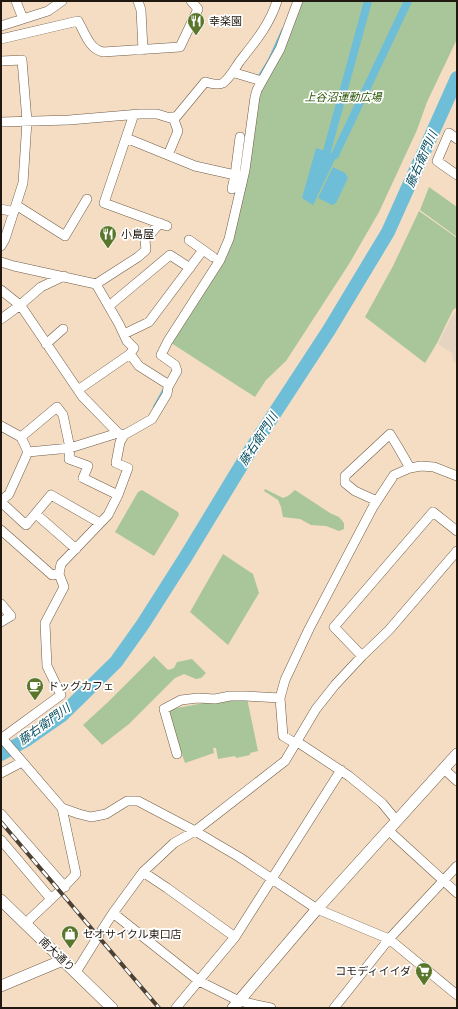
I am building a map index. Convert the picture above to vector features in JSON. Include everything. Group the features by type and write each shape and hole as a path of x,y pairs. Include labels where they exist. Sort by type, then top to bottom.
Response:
{"street":[{"path":"16,1 23,19"},
{"path":"1,26 48,11 62,1"},
{"path":"138,1 141,10 143,50"},
{"path":"1,39 78,21 91,45 97,50 103,52 180,47 198,9 191,1"},
{"path":"1,122 69,120 134,114 157,114 170,118 177,116 205,82 218,84 222,83 231,74 254,44 273,14 277,1"},
{"path":"28,452 70,448 121,434 152,419 167,394 169,385 177,371 175,365 161,355 171,335 220,260 229,239 246,170 255,97 280,49 298,1"},
{"path":"1,61 22,60 27,122 23,183 5,239 1,246"},
{"path":"231,74 235,73 262,81"},
{"path":"96,284 138,257 146,250 145,240 164,224 104,203 134,114"},
{"path":"168,155 178,131 173,117"},
{"path":"457,139 449,133 437,160 457,175"},
{"path":"232,189 240,137"},
{"path":"126,138 195,166 235,175"},
{"path":"1,209 15,209 65,236 87,199"},
{"path":"189,240 213,257"},
{"path":"124,334 148,322 203,250"},
{"path":"109,306 170,255 190,268"},
{"path":"1,262 96,284 127,341 134,348 130,354 78,390"},
{"path":"1,319 41,287 64,276"},
{"path":"1,290 20,305 82,396 121,434"},
{"path":"46,344 63,329"},
{"path":"130,354 139,366 169,385"},
{"path":"21,437 57,407 63,415 70,448 69,459 88,466 83,478 118,495"},
{"path":"1,426 21,437 28,452"},
{"path":"25,924 65,887 76,874 62,808 3,738 61,694 47,666 45,624 64,587 59,574 61,564 108,515 118,495 128,468 116,463 121,434"},
{"path":"377,501 355,491 345,483 345,476 390,434 410,468"},
{"path":"28,452 8,494 1,501 26,525 51,495 100,523"},
{"path":"396,820 382,803 350,776 296,742 283,736 280,698 285,680 309,629 377,501 394,475 410,468 421,466 434,467 457,476"},
{"path":"362,656 334,627 433,512 457,532"},
{"path":"36,514 76,549"},
{"path":"1,530 52,575 59,574"},
{"path":"76,972 113,913 143,872 174,843 195,831 284,761 316,709 335,685 389,630 456,554"},
{"path":"1,604 12,616 1,622"},
{"path":"177,754 164,709 181,700 198,698 215,699 230,696 245,696 280,698"},
{"path":"236,1004 317,909 457,754"},
{"path":"1,773 20,759"},
{"path":"444,768 457,781"},
{"path":"176,1008 235,937 341,770"},
{"path":"62,808 91,817 106,814 127,801 138,801 195,831 317,909 389,939 457,995"},
{"path":"1,814 65,887"},
{"path":"388,830 457,893"},
{"path":"1,840 51,899"},
{"path":"334,1008 389,939 457,866"},
{"path":"143,872 235,937"},
{"name":"南大通り","path":"1,900 112,1008"},
{"path":"113,913 199,981 236,1004 271,1008"},
{"path":"1,986 63,960"}],"shaded area":[{"path":"457,310 457,362 454,363 452,353 438,344 451,318"}],"green space":[{"name":"上谷沼運動広場","path":"295,1 457,1 457,39 427,102 417,130 379,212 349,264 286,361 266,380 255,397 168,341 220,260 262,81"},
{"path":"429,187 457,207 457,237 420,210"},
{"path":"419,211 457,238 457,307 453,310 437,343 425,363 365,317 393,266"},
{"path":"265,489 283,498 295,490 330,513 339,517 344,523 344,529 339,531 326,526 311,525 300,519 283,517 278,500 264,491"},
{"path":"142,490 178,512 179,515 154,556 115,532 138,492"},
{"path":"223,554 253,574 259,593 228,645 190,612"},
{"path":"154,656 168,670 174,668 177,662 192,659 206,673 201,678 196,679 184,674 175,678 129,724 102,745 83,725"},
{"path":"247,698 258,751 250,753 250,755 236,758 235,756 218,759 216,748 213,748 214,753 185,763 166,710 204,703"}],"water":[{"path":"316,148 337,155 313,205 302,198"},
{"path":"333,167 345,173 348,178 336,203 332,205 318,198"}],"waterway":[{"path":"327,151 368,1"},
{"path":"335,155 408,1"},
{"path":"258,78 269,60 283,29"},
{"name":"藤右衛門川","path":"1,754 26,740 62,715 116,662 143,624 250,451 329,330 388,232 457,78"},
{"path":"154,407 164,389"}],"railway":[{"path":"1,822 159,1008"}],"place":[{"name":"幸楽園","path":"196,36"},
{"name":"小島屋","path":"108,249"},
{"name":"ドッグカフェ","path":"35,701"},
{"name":"セオサイクル東口店","path":"70,949"},
{"name":"コモディイイダ","path":"424,986"}]}
